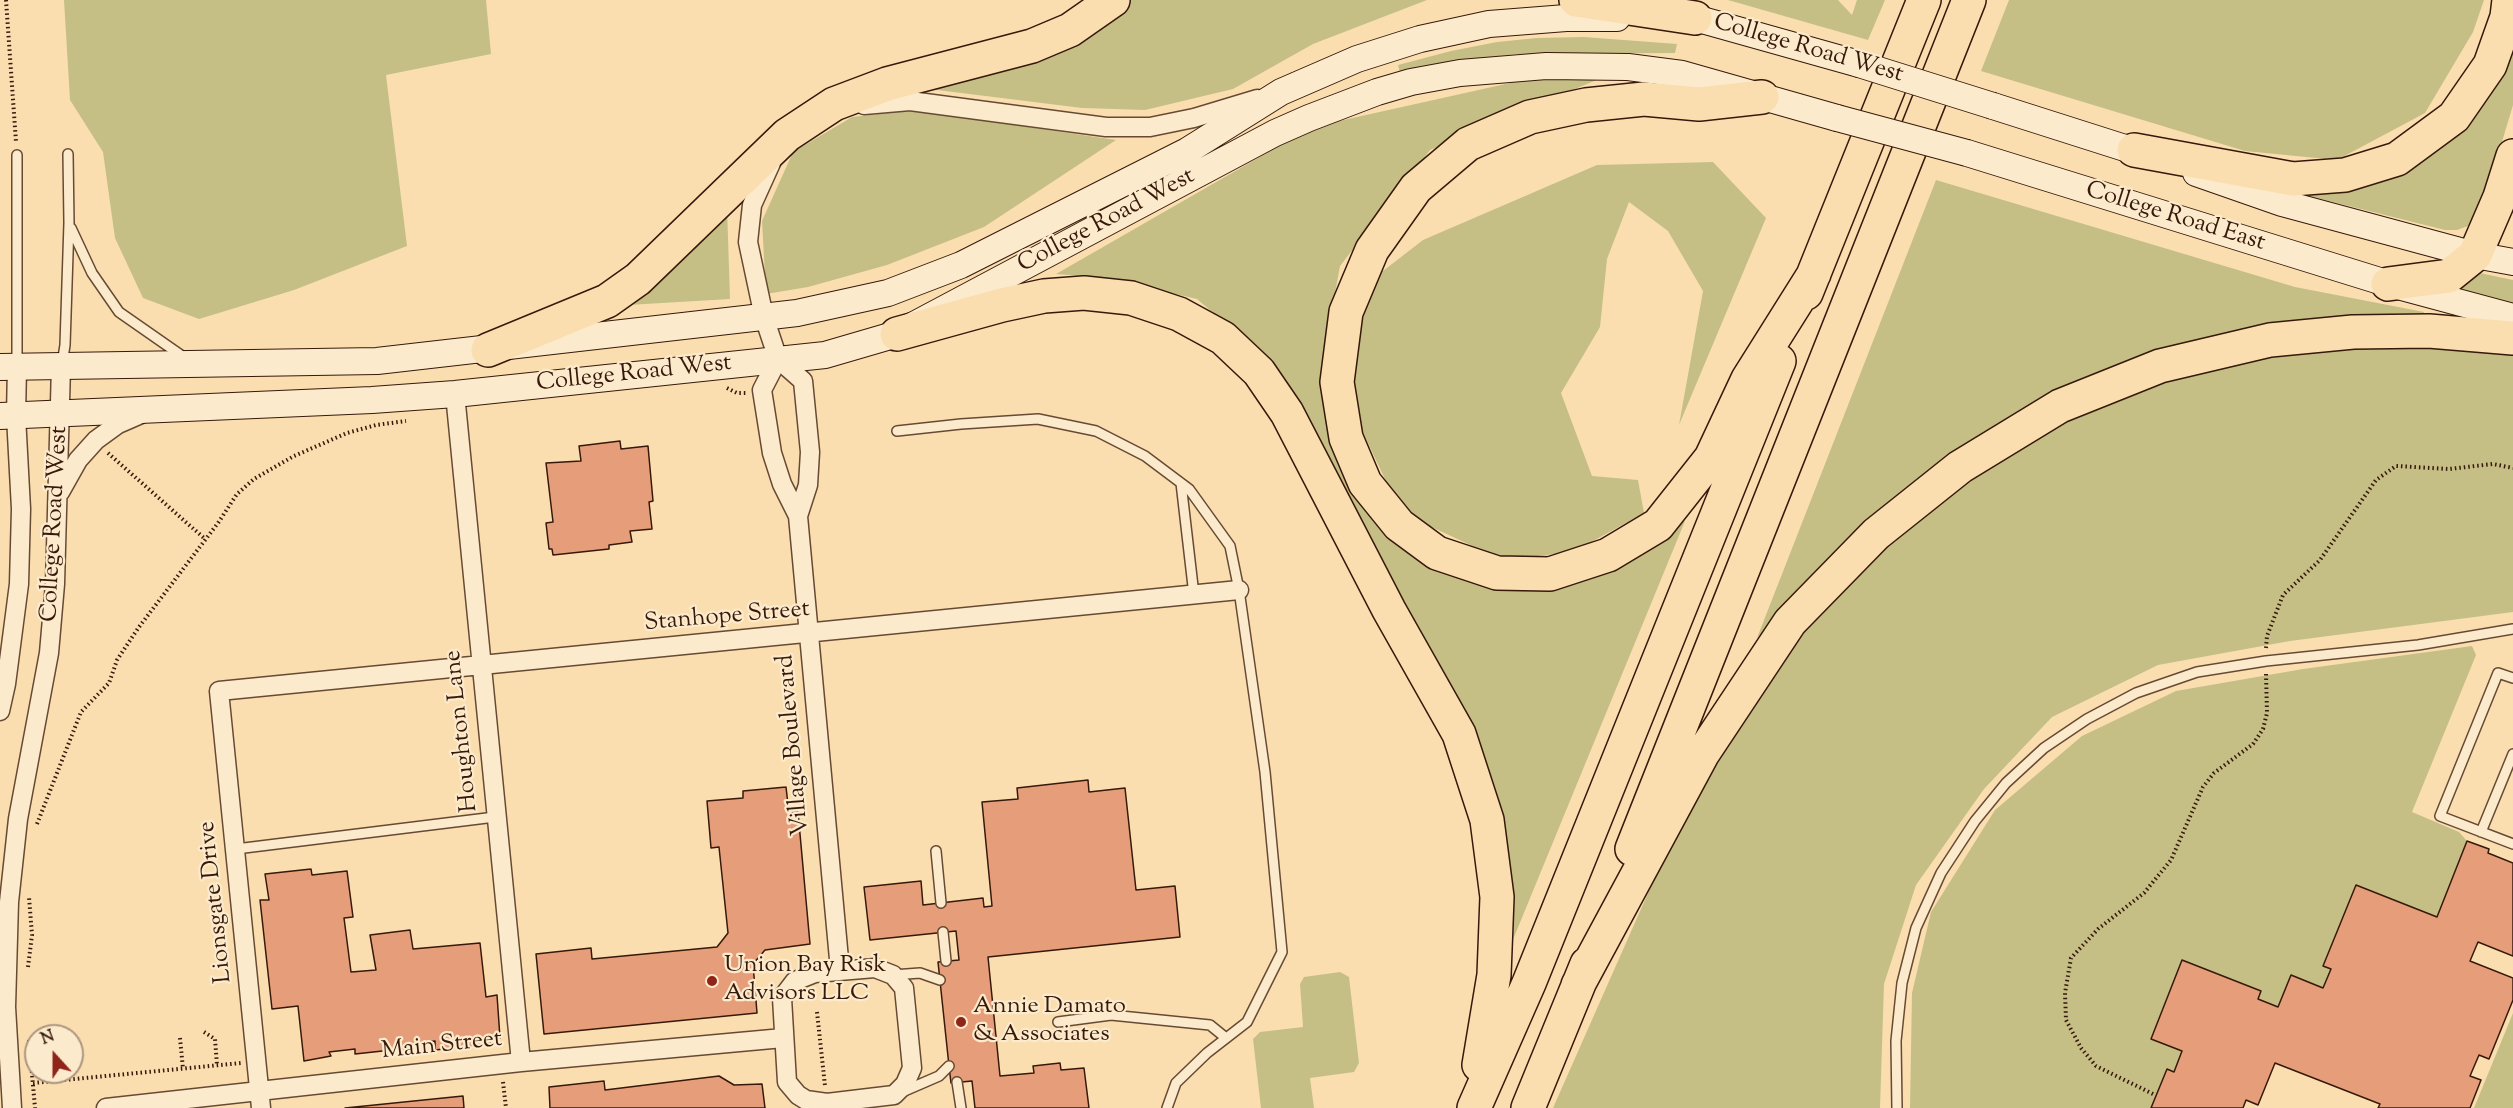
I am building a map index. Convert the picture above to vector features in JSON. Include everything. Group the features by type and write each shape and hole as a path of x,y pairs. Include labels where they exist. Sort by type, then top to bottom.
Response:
{"highway":[{"path":"488,350 606,301 630,285 787,135 834,104 887,84 1032,46 1070,30 1113,0"},
{"path":"1576,0 1695,18"},
{"path":"1473,1108 1533,972 1924,0"},
{"path":"2134,150 2293,179 2345,175 2397,159 2454,117 2490,65 2507,17 2509,0"},
{"path":"1528,1108 1773,489 1969,6"},
{"path":"1762,97 1699,104 1644,99 1586,105 1530,117 1468,144 1416,188 1367,260 1346,312 1341,347 1337,382 1346,438 1365,483 1399,525 1437,553 1497,573 1550,574 1608,555 1658,525 1711,458 1748,379 1814,274"},
{"path":"2388,284 2449,276 2475,255 2500,197 2513,156"},
{"path":"897,333 1044,296 1084,293 1131,298 1179,314 1223,338 1259,372 1287,413 1389,610 1459,734 1487,820 1497,897 1494,975 1473,1108"},
{"path":"1578,985 1703,753 1790,622 1876,534 1960,467 2060,406 2160,366 2259,342 2353,332 2429,331 2513,338"}],"street":[{"name":"College Road West","path":"0,711 6,684 19,584 21,509 8,416 8,367 191,362 377,361 798,313 888,293 962,265 1187,151 1281,92 1357,59 1420,39 1489,24 1566,18 1695,18 1859,64 1993,106"},
{"name":"College Road West","path":"12,1108 6,1007 4,901 6,866 18,819 49,653 55,584 60,415 454,394 825,355 897,333 1275,133 1341,104 1411,82 1503,68 1576,65 1628,67 1682,74 1836,118"},
{"path":"778,360 764,317 748,242 752,205 765,173 787,135 835,114 883,102 910,101 1106,127 1150,127 1194,118 1281,92"},
{"name":"College Road East","path":"1993,106 2134,150 2282,203 2475,255 2513,262"},
{"name":"College Road East","path":"1836,118 1968,153 2388,284 2513,317"},
{"name":"Village Boulevard","path":"798,516 808,485 810,452 803,381 778,360 762,390 772,453 782,484 798,516 840,970"},
{"path":"8,416 60,415 62,366"},
{"name":"Houghton Lane","path":"454,394 521,1062"},
{"path":"58,496 78,460 96,440 118,424 149,411"},
{"name":"Stanhope Street","path":"219,692 1239,590"},
{"name":"Lionsgate Drive","path":"219,692 260,1100"},
{"path":"875,968 893,975 904,988 912,1068 905,1084 894,1095 853,1104 806,1100 798,1095 787,1082 783,1038 782,998 795,981 814,973 840,970 875,968"},
{"name":"Main Street","path":"106,1108 260,1100 521,1062 783,1038"}],"lane":[{"path":"8,367 17,154"},
{"path":"62,366 65,345 69,223 68,154"},
{"path":"69,223 83,258 119,312 191,362"},
{"path":"897,431 1038,419 1096,430 1144,456 1189,489 1230,546 1239,590 1265,772 1282,951 1247,1022 1207,1053 1176,1083 1167,1108"},
{"path":"1181,483 1194,595"},
{"path":"1897,1108 1898,1018 1902,983 1916,928 1941,873 1975,821 2006,783 2044,748 2087,719 2136,693 2197,672 2266,661 2418,645 2513,629"},
{"path":"2513,678 2498,673 2440,816 2513,844"},
{"path":"2481,832 2511,766 2513,754"},
{"path":"236,849 495,817"},
{"path":"936,851 941,903"},
{"path":"943,932 946,957"},
{"path":"893,975 920,973 940,980"},
{"path":"1058,1022 1111,1015 1210,1025 1226,1038"},
{"path":"894,1095 925,1084 939,1076 949,1066"},
{"path":"957,1082 960,1103"}],"path":[{"path":"6,0 17,154"},
{"path":"717,386 737,393 750,393"},
{"path":"35,830 81,712 109,683 117,660 139,627 237,494 254,479 294,456 347,433 376,425 408,421"},
{"path":"103,448 205,539"},
{"path":"2153,1094 2096,1066 2080,1048 2066,1020 2065,993 2071,958 2098,929 2144,893 2171,860 2203,787 2214,773 2253,744 2263,729 2267,713 2267,636 2283,595 2320,560 2376,480 2396,466 2449,469 2493,464 2513,468"},
{"path":"27,969 32,935 29,888"},
{"path":"817,1012 827,1103"},
{"path":"204,1032 215,1039 217,1065"},
{"path":"180,1038 183,1069"},
{"path":"84,1078 256,1061"},
{"path":"501,1065 506,1108"},
{"path":"33,1084 35,1108"}],"shaded area":[{"path":"64,0 486,0 491,54 386,75 407,246 294,290 199,319 143,298 115,238 103,152 70,100"},
{"path":"1127,0 1427,0 1313,44 1233,89 1145,110 1082,108 913,87"},
{"path":"1728,0 1838,0 1852,15 1857,0 1885,0 1868,40"},
{"path":"2009,0 2484,0 2473,32 2425,113 2337,160 2245,151 1981,71"},
{"path":"1584,37 1677,44 1675,53 1517,54 1453,62 1400,73 1398,65 1497,42"},
{"path":"2513,42 2513,105 2487,192 2477,216 2468,226 2457,230 2445,230 2309,196 2309,193 2402,171 2435,152 2463,127 2488,98 2507,61"},
{"path":"1606,76 1430,150 1340,266 1323,358 1328,433 1354,488 1398,541 1582,577 1685,521 1505,959 1501,831 1273,364 1197,299 1106,278 1056,274 1312,127 1537,77"},
{"path":"913,110 1116,140 984,227 887,265 808,287 766,294 762,221 793,152 852,117"},
{"path":"1713,162 1766,218 1679,425 1703,291 1668,231 1629,202 1607,259 1600,327 1561,393 1592,476 1638,480 1644,513 1573,552 1503,560 1401,513 1348,401 1370,281 1423,240 1597,165"},
{"path":"1936,180 2295,287 2424,312 2423,320 2076,384 1872,522 1757,638"},
{"path":"727,207 730,299 611,306"},
{"path":"2475,272 2513,280 2513,304 2478,297 2450,288"},
{"path":"2425,345 2513,347 2513,612 2290,641 2158,665 2052,717 1984,789 1916,885 1884,984 1880,1108 1553,1108 1679,823 1762,681 1814,617 1913,518 2066,419 2224,358"},
{"path":"2472,646 2476,655 2412,812 2459,832 2467,841 2437,917 2356,885 2323,965 2331,969 2323,988 2278,1007 2182,960 2151,1038 2182,1051 2174,1072 2167,1069 2151,1108 1910,1108 1912,993 1931,912 1995,810 2082,736 2176,691 2303,669"},
{"path":"1340,972 1349,977 1359,1063 1354,1072 1310,1078 1314,1108 1261,1108 1253,1039 1260,1032 1303,1027 1300,984 1304,977"},
{"path":"2513,1013 2513,1108 2474,1108"}],"building":[{"path":"620,441 621,449 648,446 653,501 649,502 652,529 630,531 632,542 609,545 609,549 553,555 552,549 549,549 546,523 553,522 546,463 581,461 579,446"},
{"path":"1088,780 1089,792 1125,788 1136,890 1175,886 1180,937 988,957 1000,1076 1034,1073 1033,1066 1060,1063 1061,1070 1084,1068 1089,1108 975,1108 972,1081 951,1083 949,1066 938,962 959,960 956,931 870,940 864,887 921,881 923,905 983,898 984,907 992,906 982,802 1018,799 1017,788"},
{"path":"786,787 789,813 798,812 810,944 765,950 753,964 757,1013 544,1034 536,954 591,948 592,959 717,947 728,933 719,847 711,848 707,801 743,798 743,791"},
{"path":"2467,841 2489,849 2488,853 2513,863 2513,956 2478,942 2470,961 2513,978 2513,1000 2489,1059 2479,1055 2470,1076 2481,1080 2470,1108 2378,1108 2380,1104 2275,1063 2258,1105 2246,1100 2243,1108 2151,1108 2167,1069 2174,1072 2182,1051 2151,1039 2182,960 2261,991 2258,999 2278,1007 2291,975 2323,988 2331,969 2323,966 2356,885 2437,917"},
{"path":"311,869 312,875 347,871 353,917 344,918 351,972 376,970 370,935 410,930 413,949 480,943 486,997 497,995 500,1038 489,1040 491,1044 435,1050 435,1041 410,1044 410,1048 355,1054 355,1049 329,1052 331,1056 304,1061 298,1006 272,1009 260,900 269,900 265,874"},
{"path":"719,1076 734,1085 762,1084 765,1108 550,1108 549,1087 604,1081 605,1090"},
{"path":"463,1096 464,1108 345,1108"}],"place":[{"name":"Union Bay Risk Advisors LLC","path":"712,981"},
{"name":"Annie Damato & Associates","path":"961,1022"}]}
